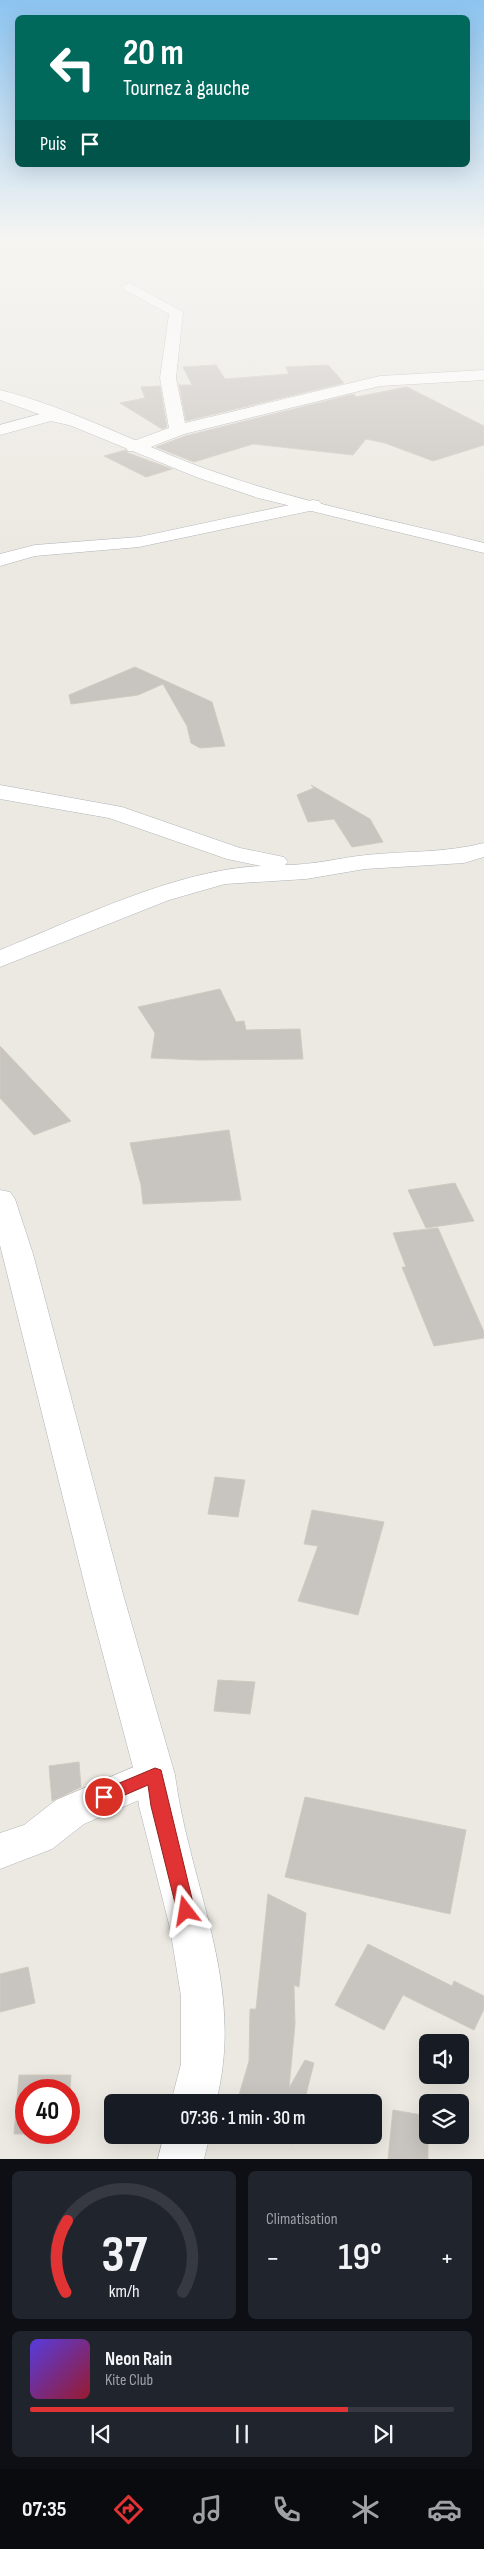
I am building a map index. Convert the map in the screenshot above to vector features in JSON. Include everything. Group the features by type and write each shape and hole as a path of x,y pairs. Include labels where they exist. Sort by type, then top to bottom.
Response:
{"street":[{"path":"172,343 168,378 178,430"},
{"path":"134,447 178,430 380,381 484,375"},
{"path":"0,395 74,421 134,447 264,494 484,548"},
{"path":"0,430 51,416 74,421"},
{"path":"0,560 44,550 139,542 313,505"},
{"path":"0,792 114,812 235,854 272,862 339,866"},
{"path":"0,959 160,895 222,877 240,874 306,872 365,862 464,856 484,850"},
{"path":"0,1199 18,1254 105,1594 155,1775 159,1806 190,1928 203,1996 204,2064 196,2094"},
{"path":"0,1851 38,1836 70,1812 155,1775"},
{"path":"181,2159 185,2144"}],"building":[{"path":"216,365 225,379 289,374 286,367 328,365 344,383 186,421 179,385 192,385 183,367"},
{"path":"160,386 167,427 162,429 120,403 145,398 141,387"},
{"path":"407,387 484,426 484,445 433,461 385,443 366,439 353,455 253,444 194,462 156,447 185,436 354,394 356,397"},
{"path":"126,450 128,453 172,469 146,477 104,456"},
{"path":"135,667 212,702 225,746 200,748 191,743 187,726 163,684 138,695 71,704 69,695"},
{"path":"311,785 370,819 383,842 352,847 334,819 308,822 297,795 314,788"},
{"path":"220,989 236,1022 244,1021 246,1030 300,1029 303,1059 198,1060 151,1058 155,1033 138,1007"},
{"path":"0,1046 71,1121 34,1135 0,1098"},
{"path":"229,1130 241,1200 143,1204 141,1185 130,1143"},
{"path":"455,1183 474,1221 426,1228 408,1190"},
{"path":"438,1228 484,1332 484,1338 434,1346 402,1267 406,1267 393,1233"},
{"path":"215,1477 245,1480 238,1517 208,1514"},
{"path":"312,1510 384,1522 358,1615 298,1601 318,1546 304,1544"},
{"path":"218,1680 255,1682 250,1714 214,1711"},
{"path":"79,1762 81,1787 52,1801 49,1766"},
{"path":"305,1797 466,1830 450,1914 285,1877"},
{"path":"268,1894 306,1913 299,1987 294,1985 295,2024 289,2088 305,2060 314,2063 306,2094 239,2094 249,2061 250,2009 256,2009"},
{"path":"368,1944 452,1986 454,1981 484,1996 484,2009 474,2030 403,1995 384,2030 335,2005"},
{"path":"28,1967 35,2003 0,2012 0,1974"},
{"path":"19,2075 71,2075 71,2079 19,2079"},
{"path":"393,2110 419,2114 419,2144 428,2144 428,2159 388,2159"}],"route":[{"path":"104,1797 155,1775 159,1806 186,1911"}]}
